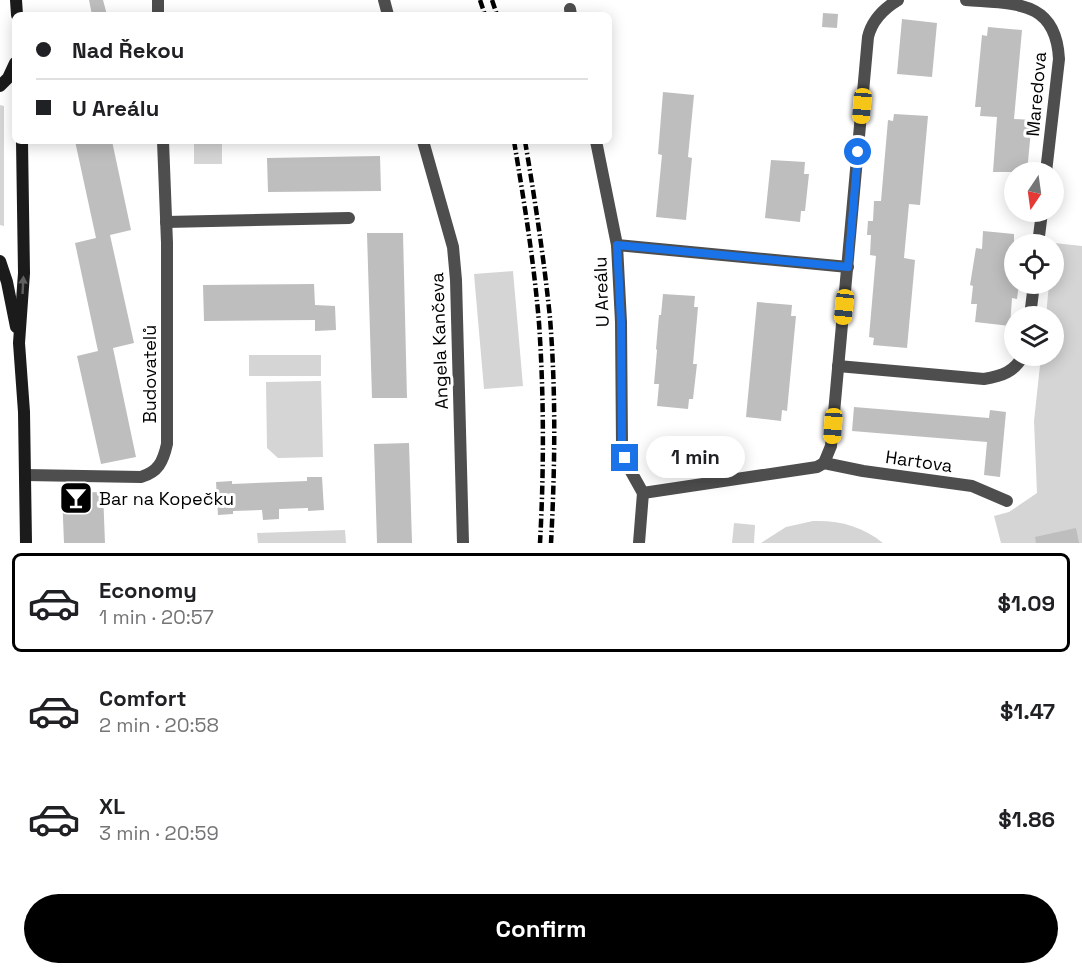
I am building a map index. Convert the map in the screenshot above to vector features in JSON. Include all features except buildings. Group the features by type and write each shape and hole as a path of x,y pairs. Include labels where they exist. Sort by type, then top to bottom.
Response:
{"main road":[{"path":"0,86 12,69"},
{"path":"19,344 24,273 22,144"},
{"path":"0,261 7,282 19,344 24,412 26,543"}],"street":[{"path":"639,543 643,492 817,467 824,463 831,446 869,30 886,7 898,0"},
{"name":"Maredova","path":"966,0 1031,5 1049,21 1058,41 1059,59 1047,162"},
{"name":"Budovatelů","path":"25,475 141,477 152,474 160,465 167,444 166,222 163,144"},
{"name":"Angela Kančeva","path":"424,144 453,247 456,280 463,543"},
{"path":"597,144 617,245"},
{"path":"166,222 350,218"},
{"name":"U Areálu","path":"643,492 629,468 622,446 621,322 617,245 848,267"},
{"path":"838,366 984,379 1006,374 1017,366"},
{"name":"Hartova","path":"824,463 863,471 972,486 1007,501"}],"shaded area":[{"path":"0,105 4,106 4,226 0,225"},
{"path":"194,144 222,144 222,164 194,164"},
{"path":"1064,244 1082,246 1082,543 1001,543 994,516 1009,512 1037,493 1034,421 1040,366 1064,366 1064,306 1047,306 1048,294 1064,294"},
{"path":"513,271 523,386 484,389 474,274"},
{"path":"249,355 321,355 321,376 249,376"},
{"path":"321,381 323,457 278,458 267,448 266,382"},
{"path":"813,521 850,525 867,532 883,543 761,543 786,527"},
{"path":"734,523 755,525 754,543 732,543"},
{"path":"345,530 346,543 258,543 257,533"}],"railway":[{"path":"480,0 484,12"},
{"path":"492,0 496,12"},
{"path":"514,144 532,254 539,323 543,433 540,543"},
{"path":"526,144 542,252 552,346 554,430 551,543"}],"place":[{"name":"Bar na Kopečku","path":"76,498"}],"route":[{"path":"625,458 622,446 621,322 617,245 848,267 858,152"}]}
